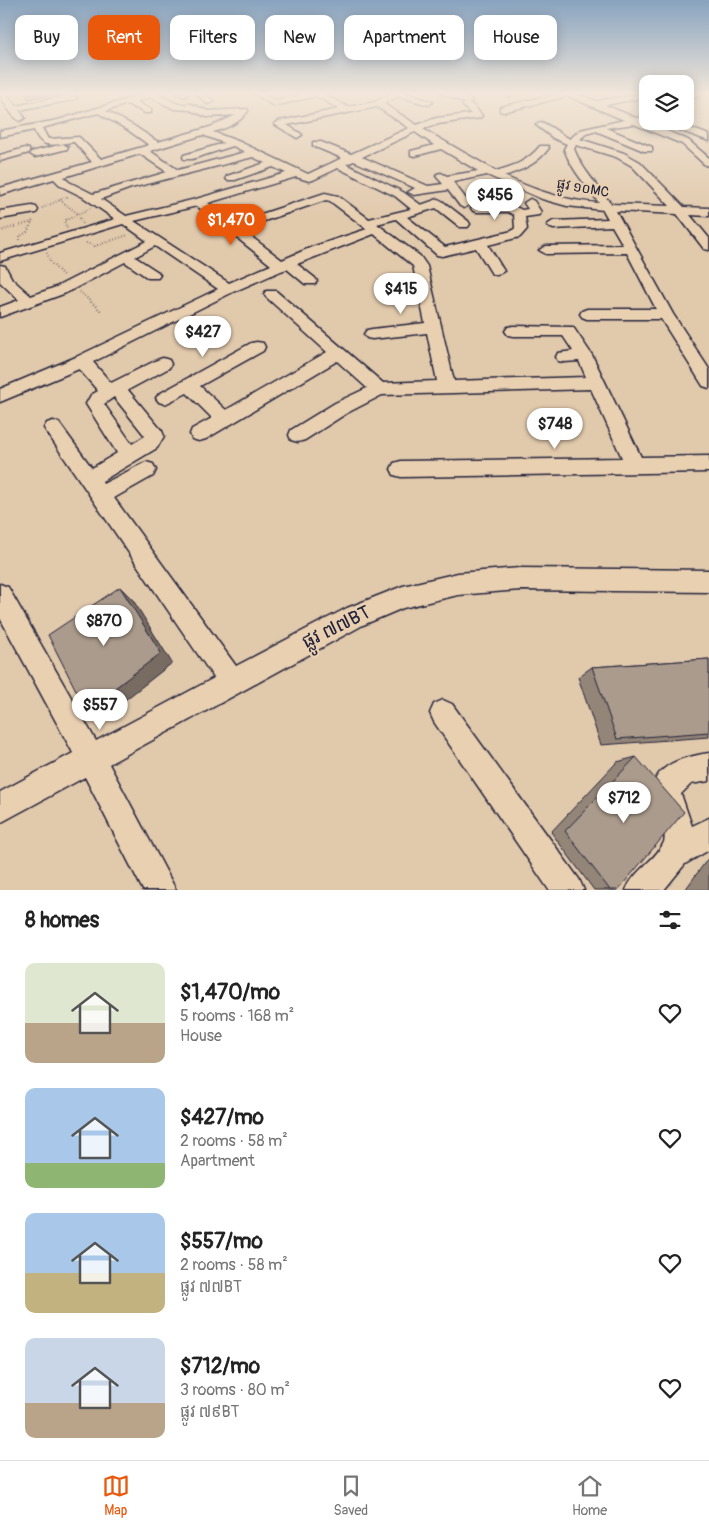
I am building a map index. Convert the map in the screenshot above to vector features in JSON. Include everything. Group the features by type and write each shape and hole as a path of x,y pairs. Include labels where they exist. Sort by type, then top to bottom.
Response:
{"street":[{"path":"40,135 46,142 74,138 99,163"},
{"path":"140,135 157,146"},
{"path":"120,165 143,151 195,135"},
{"path":"211,135 233,142 296,174 310,178 403,135"},
{"name":"ផ្លូវ ១០MC","path":"424,135 492,173 556,200 572,204 608,208 709,212"},
{"path":"554,135 572,144 630,159 680,210 709,246"},
{"path":"579,135 572,144 575,165 592,184 608,208 666,314 709,382"},
{"path":"613,135 648,149"},
{"path":"668,135 685,142 709,163"},
{"path":"188,157 233,142"},
{"path":"0,158 79,143"},
{"path":"317,144 405,179 426,190"},
{"path":"401,195 426,190 445,180 492,173 530,164 536,159 539,148 572,144"},
{"path":"415,153 446,148"},
{"path":"432,161 446,148"},
{"path":"143,151 177,174"},
{"path":"97,201 140,183 255,153"},
{"path":"0,192 99,163 120,165 140,183"},
{"path":"231,178 274,164"},
{"path":"337,164 401,195 420,209"},
{"path":"0,257 124,220 199,202 296,174"},
{"path":"56,176 65,184 97,201 228,289"},
{"path":"445,180 464,204"},
{"path":"313,185 415,259 420,266 447,387"},
{"path":"231,228 319,198 329,197"},
{"path":"199,202 231,228 310,281"},
{"path":"0,396 82,361 228,289 399,216 438,203 462,223 480,217 519,215 534,212 530,203"},
{"path":"399,216 442,252 516,234 521,229 519,215 510,208 477,208"},
{"path":"0,215 32,216"},
{"path":"553,225 616,222"},
{"path":"0,312 61,290 156,241"},
{"path":"480,243 497,272"},
{"path":"546,250 632,249"},
{"path":"124,256 153,275"},
{"path":"0,269 6,281 28,301"},
{"path":"271,294 379,389"},
{"path":"587,314 666,314"},
{"path":"372,334 434,327"},
{"path":"513,331 568,331 584,355 595,383 635,466"},
{"path":"165,398 257,347"},
{"path":"199,434 225,420 288,380 339,353"},
{"path":"564,357 584,355"},
{"path":"82,361 112,390 154,436 150,442 129,455 95,487"},
{"path":"129,455 95,404 97,400 112,390 163,364"},
{"path":"298,435 341,408 379,389 595,383"},
{"path":"188,384 225,420"},
{"path":"53,428 231,682"},
{"path":"401,469 709,464"},
{"path":"95,487 146,470"},
{"name":"ផ្លូវ ៧៧BT","path":"0,808 355,616 403,597 458,584 520,579 709,581"},
{"path":"0,595 91,759 160,890"},
{"path":"443,713 568,890"},
{"path":"676,852 680,835 666,805 666,788 684,771 709,766"},
{"path":"642,890 676,852 709,833"}],"path":[{"path":"0,231 32,216 40,209 80,191"},
{"path":"60,200 77,214 81,240 95,246 141,231"},
{"path":"79,234 64,221 97,201"}],"building":[{"path":"120,587 161,653 86,710 48,635"},
{"path":"709,659 709,732 617,739 592,667"},
{"path":"636,757 684,812 618,890 610,890 565,831"}]}
